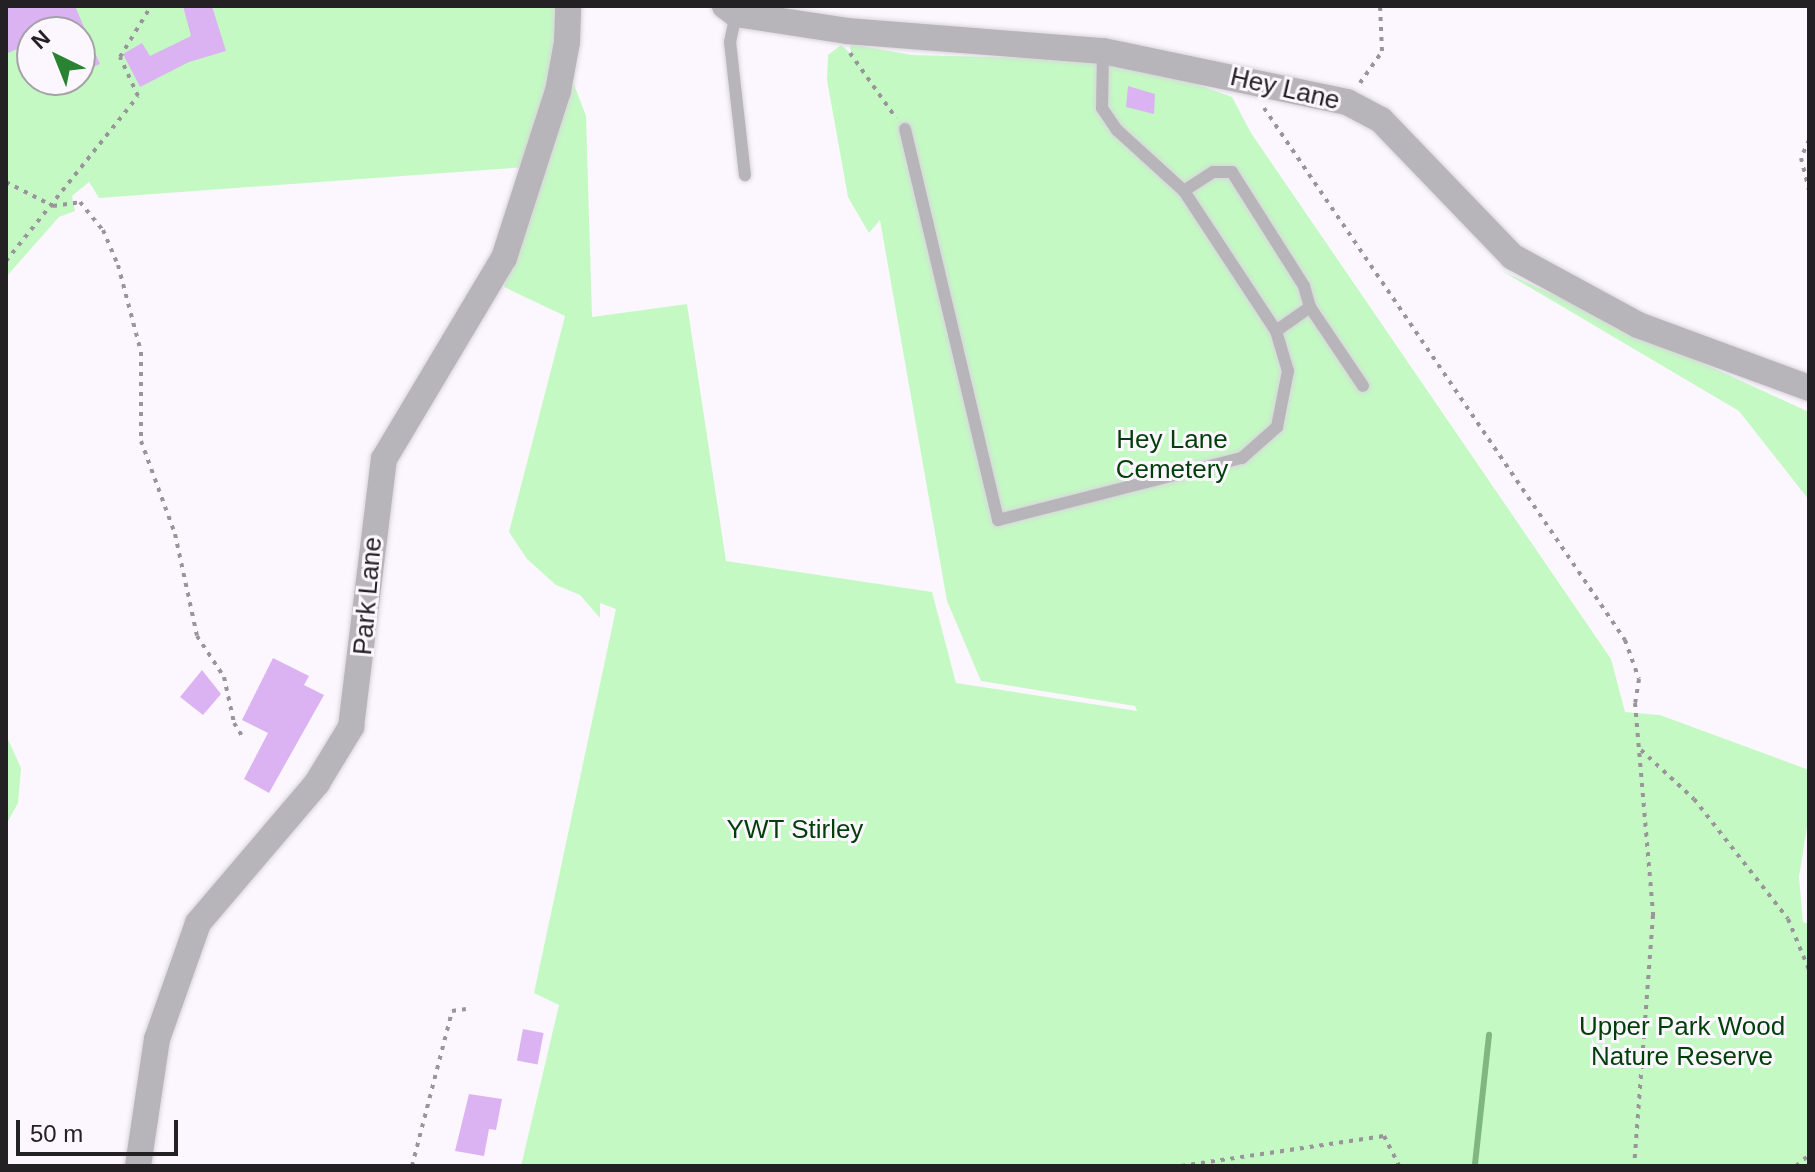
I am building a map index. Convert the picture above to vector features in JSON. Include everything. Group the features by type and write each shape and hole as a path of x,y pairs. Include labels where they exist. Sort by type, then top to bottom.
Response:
{"street":[{"name":"Park Lane","path":"138,1166 157,1039 198,923 317,783 351,727 384,459 504,258 558,91 568,6"},
{"name":"Hey Lane","path":"731,10 847,31 1103,51 1347,102 1381,120 1513,257 1638,325 1809,388"}],"lane":[{"path":"731,10 730,42 745,175"},
{"path":"905,129 998,520 1242,458 1277,427 1288,371 1276,331 1184,191 1117,130 1102,108 1103,51"},
{"path":"1184,191 1213,172 1232,172 1304,286 1310,307 1363,386"},
{"path":"1276,331 1310,307"}],"path":[{"path":"6,261 138,96 120,57 151,6"},
{"path":"1347,102 1382,51 1380,6"},
{"path":"847,31 847,49 905,129"},
{"path":"1266,83 1263,106 1625,640 1639,679 1635,703 1653,915 1634,1166"},
{"path":"1809,140 1801,158 1809,191"},
{"path":"6,182 53,206 80,202 103,230 118,265 141,352 141,441 175,534 197,636 224,677 234,723 244,739"},
{"path":"1639,748 1694,799 1788,919 1809,970"},
{"path":"412,1166 452,1011 466,1009"},
{"path":"1181,1166 1384,1136 1399,1166"},
{"path":"1796,1166 1809,1155"},
{"path":"716,1166 767,1166"}],"green space":[{"path":"6,6 559,6 561,34 526,167 99,198 89,182 72,196 75,211 59,217 6,277"},
{"path":"850,44 912,55 1073,59 1182,79 1232,97 1251,133 1611,659 1625,712 1660,715 1809,770 1809,814 1799,877 1803,922 1809,924 1809,1166 521,1166 559,1005 534,993 616,609 600,603 600,618 580,595 556,585 527,559 509,532 565,316 504,287 573,82 586,116 592,317 687,304 726,561 932,592 956,683 1137,711 1135,706 981,681 947,601 880,220 869,233 848,197 827,80 828,55 841,45 851,54"},
{"path":"1502,271 1809,412 1809,500 1739,411"},
{"path":"6,735 21,768 18,803 6,825"}],"building":[{"path":"6,6 75,6 79,16 16,16 16,49 6,54"},
{"path":"183,6 212,6 226,51 189,62 140,87 123,54 142,43 150,56 191,36"},
{"path":"1128,86 1155,94 1154,114 1126,107"},
{"path":"273,658 309,676 304,685 324,695 269,793 244,779 268,733 242,720"},
{"path":"202,670 221,694 203,715 180,697"},
{"path":"523,1029 544,1033 538,1064 517,1060"},
{"path":"469,1094 502,1099 496,1130 489,1129 484,1156 455,1151"}],"waterway":[{"path":"1475,1164 1489,1035"}],"park label":[{"name":"Hey Lane Cemetery","path":"1172,455"},
{"name":"YWT Stirley","path":"795,830"},
{"name":"Upper Park Wood Nature Reserve","path":"1682,1042"}]}
